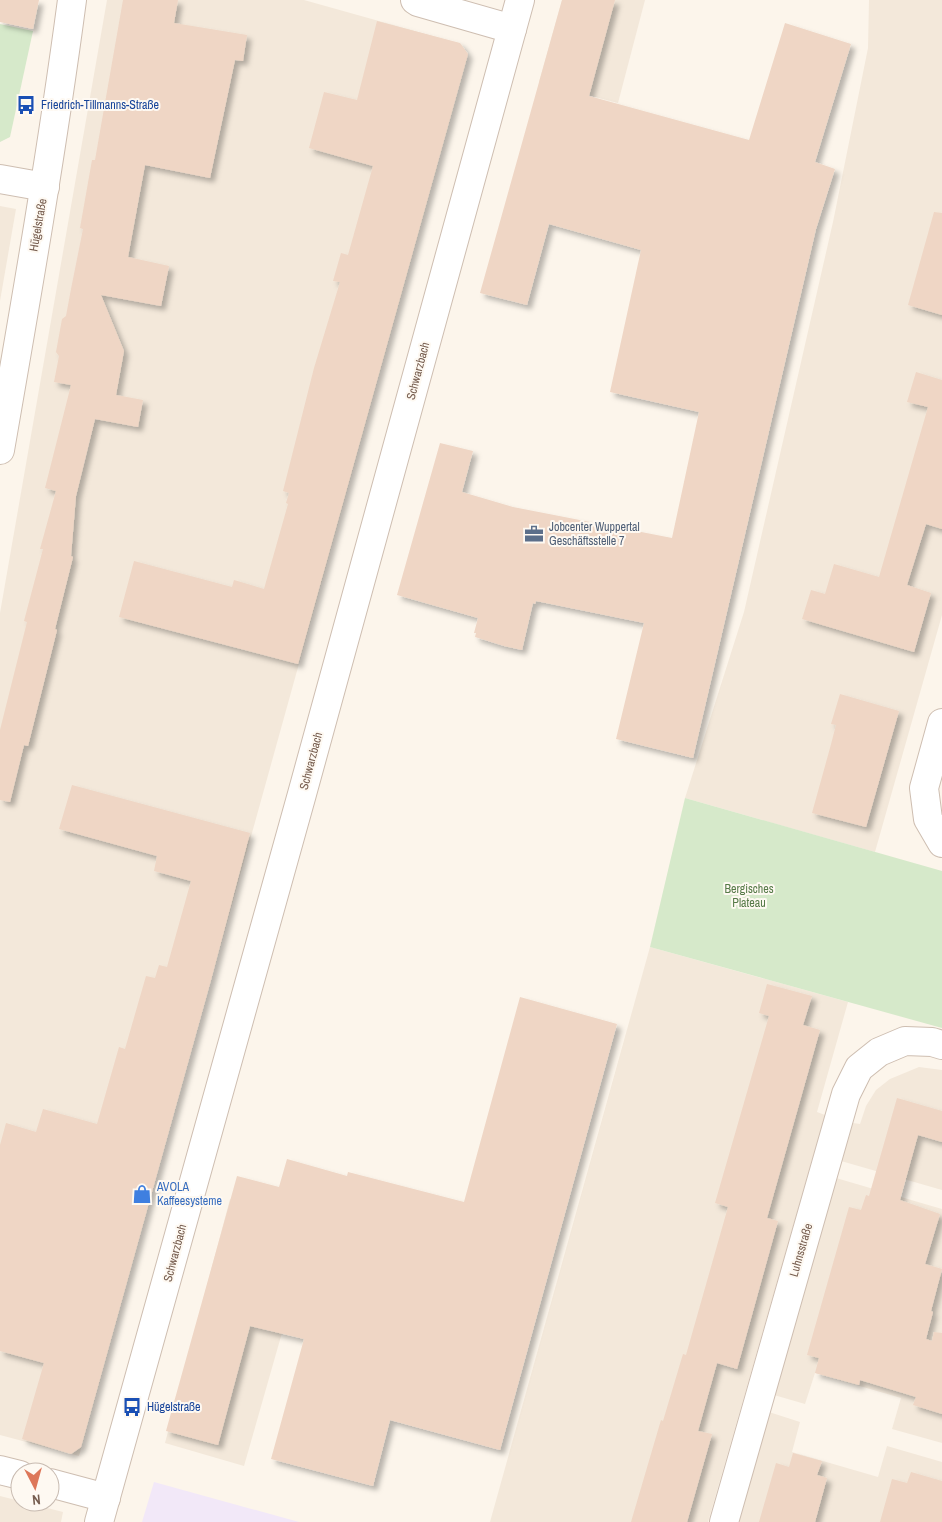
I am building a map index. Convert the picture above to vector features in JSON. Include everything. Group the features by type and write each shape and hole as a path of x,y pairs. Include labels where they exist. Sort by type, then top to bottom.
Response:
{"street":[{"name":"Hügelstraße","path":"0,450 45,187 72,0"},
{"path":"415,0 512,30"},
{"name":"Schwarzbach","path":"103,1510 520,0"},
{"path":"0,179 45,187"},
{"path":"942,723 924,788 928,820 942,843"},
{"name":"Luhnsstraße","path":"724,1522 846,1094 859,1068 879,1052 905,1041 932,1042 942,1045"},
{"path":"60,1488 103,1510"}],"shaded area":[{"path":"107,0 304,0 461,44 468,55 79,1456 0,1435 0,613"},
{"path":"562,0 645,0 618,103 539,82"},
{"path":"869,0 942,0 942,615 875,852 685,798 744,612 833,222 868,48"},
{"path":"0,206 16,209 0,301"},
{"path":"650,947 848,1002 817,1112 825,1115 708,1522 490,1522"},
{"path":"919,1067 942,1070 942,1190 841,1161 853,1123 860,1124 866,1106 876,1090 890,1079"},
{"path":"836,1178 942,1209 942,1443 892,1429 901,1398 815,1373 805,1404 774,1395"},
{"path":"230,1199 313,1224 244,1466 165,1443"},
{"path":"769,1412 800,1422 792,1452 878,1477 887,1446 942,1462 942,1522 738,1522"},
{"path":"154,1482 299,1522 142,1522"},
{"path":"0,1496 10,1499 10,1512 63,1512 61,1522 0,1522"}],"green space":[{"path":"0,24 33,31 10,137 0,142"},
{"name":"Bergisches Plateau","path":"685,798 942,871 942,1028 650,947"}],"building":[{"path":"0,0 39,0 33,29 0,22"},
{"path":"123,0 178,0 174,23 247,35 243,61 235,60 210,178 145,165 128,257 169,266 161,306 101,295 124,351 116,395 143,400 138,427 95,419 76,496 71,556 73,557 55,629 57,630 28,746 24,745 10,802 0,800 0,730 27,622 24,621 43,549 40,549 56,491 45,488 71,385 54,382 59,356 56,352 62,319 66,316 83,229 80,228 92,160 95,160"},
{"path":"562,0 615,0 589,96 749,140 785,23 851,44 815,162 835,169 816,229 693,758 616,739 644,623 536,601 535,604 533,603 522,650 475,637 476,633 474,633 478,618 397,595 440,443 473,451 462,492 513,507 672,538 699,412 610,392 641,250 549,224 527,305 480,293"},
{"path":"377,21 460,43 468,54 298,664 119,617 134,561 232,587 234,580 264,589 288,504 286,503 289,493 283,491 314,368 340,282 333,281 341,253 348,255 373,166 309,148 324,92 357,100"},
{"path":"934,212 942,213 942,315 908,305"},
{"path":"916,372 942,380 942,529 926,524 907,585 931,593 914,652 802,619 811,590 825,594 834,564 879,577 928,407 907,402"},
{"path":"840,694 899,711 866,827 812,813 836,725 831,724"},
{"path":"72,785 250,833 81,1447 71,1454 22,1439 44,1363 0,1351 0,1145 6,1123 36,1132 43,1109 97,1124 119,1047 125,1049 146,976 155,978 159,965 167,967 191,881 154,871 157,856 59,829"},
{"path":"767,984 812,996 803,1025 820,1030 767,1218 778,1221 737,1369 717,1363 698,1431 712,1434 687,1522 631,1522 661,1420 663,1421 683,1354 686,1355 728,1207 715,1203 769,1016 759,1013"},
{"path":"520,997 617,1024 500,1450 390,1420 373,1486 271,1459 304,1339 250,1326 218,1445 166,1431 237,1176 279,1187 287,1159 347,1176 348,1172 464,1202"},
{"path":"897,1098 942,1111 942,1142 918,1135 900,1200 940,1214 925,1264 942,1269 926,1339 932,1341 934,1332 942,1333 942,1414 913,1405 916,1397 860,1380 859,1385 815,1373 819,1358 807,1355 849,1207 861,1210 866,1195 869,1196"},
{"path":"793,1453 822,1461 817,1475 827,1478 815,1522 759,1522 776,1463 789,1467"},
{"path":"911,1472 942,1481 942,1522 880,1522 892,1479 907,1483"}],"place":[{"name":"Friedrich-Tillmanns-Straße","path":"26,105"},
{"name":"Jobcenter Wuppertal Geschäftsstelle 7","path":"534,534"},
{"name":"AVOLA Kaffeesysteme","path":"142,1194"},
{"name":"Hügelstraße","path":"132,1407"}]}
